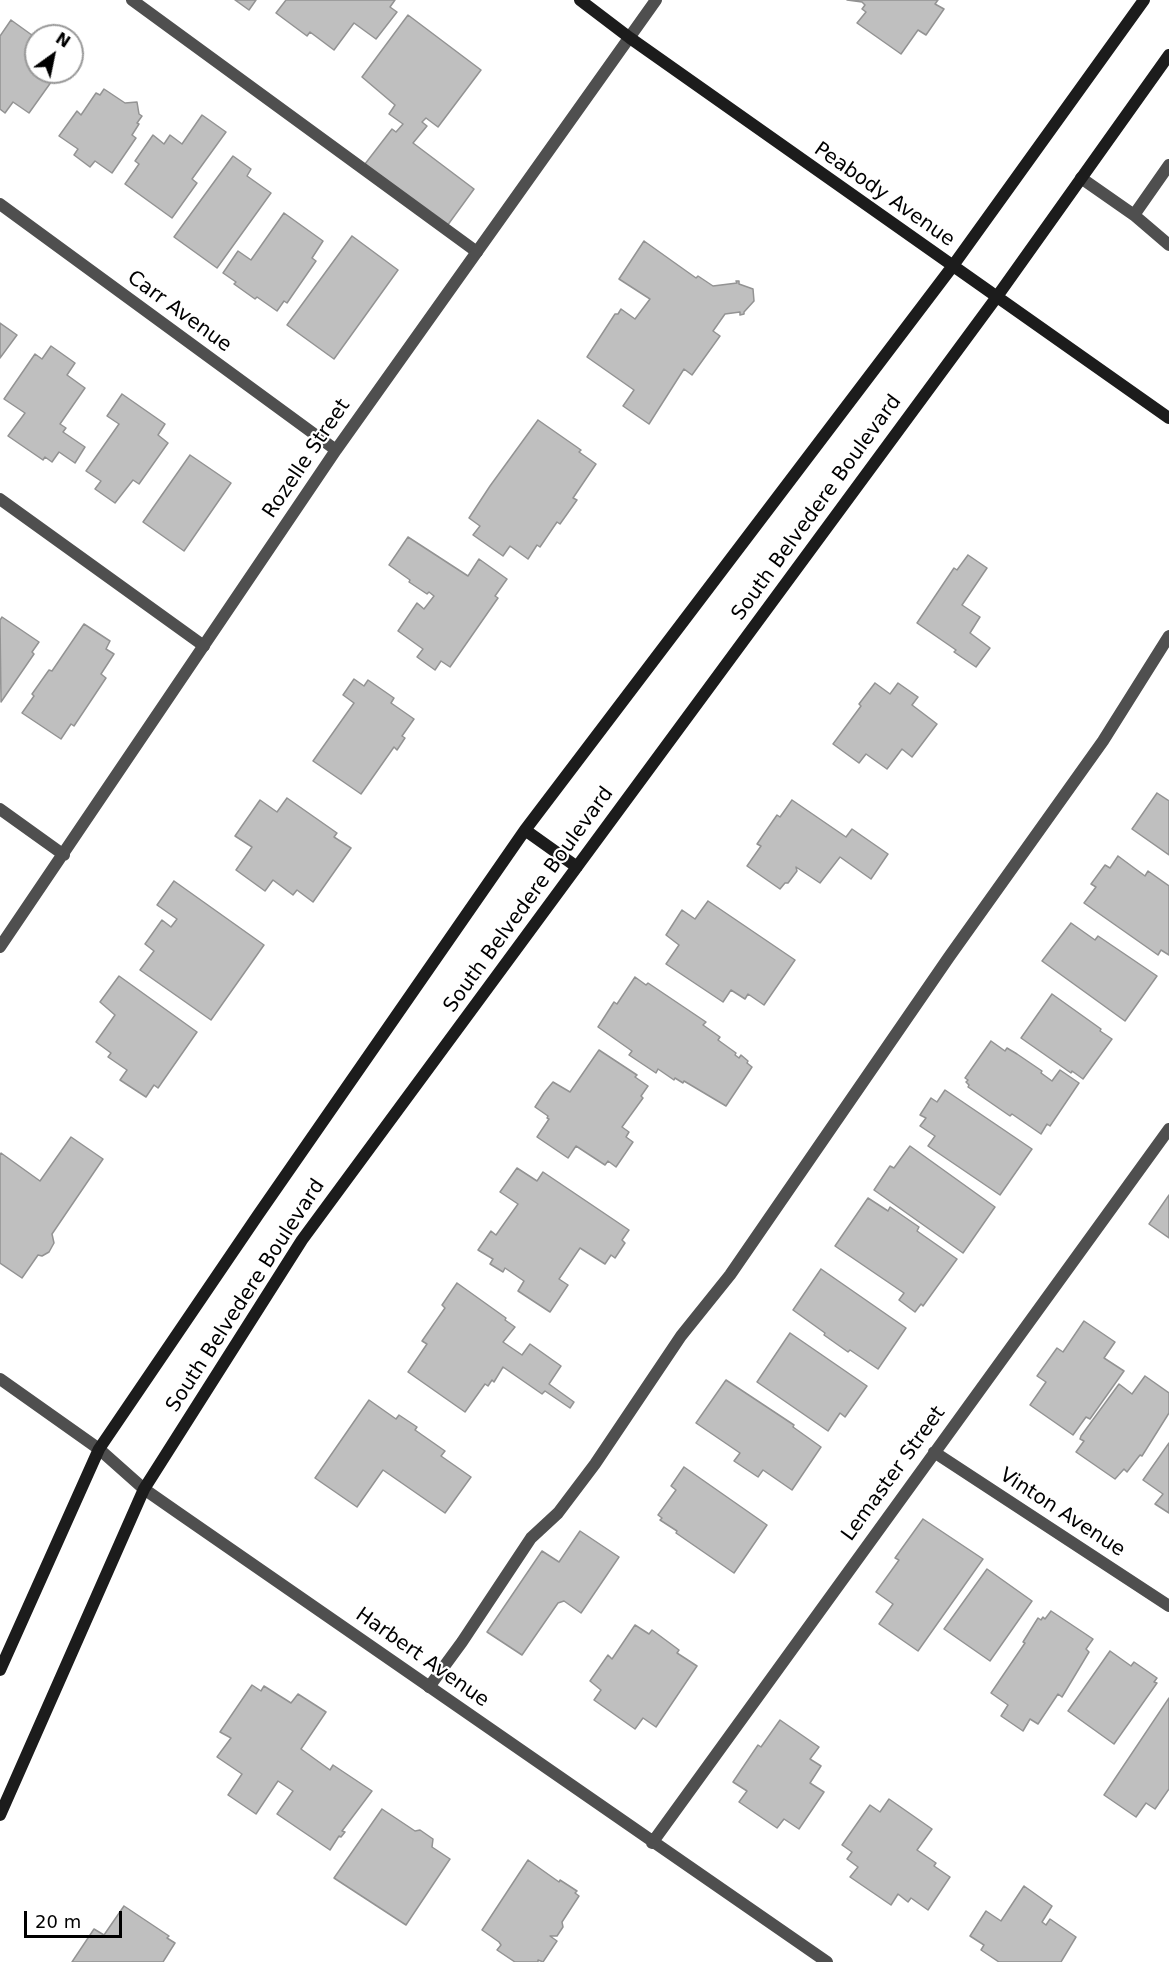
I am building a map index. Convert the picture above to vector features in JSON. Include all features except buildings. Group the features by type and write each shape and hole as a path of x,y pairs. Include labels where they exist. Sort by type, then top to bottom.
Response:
{"street":[{"path":"132,0 477,252"},
{"name":"Peabody Avenue","path":"580,0 952,267 1169,418"},
{"name":"Rozelle Street","path":"0,947 336,450 656,0"},
{"name":"South Belvedere Boulevard","path":"0,1670 99,1449 525,830 952,267 1144,0"},
{"name":"South Belvedere Boulevard","path":"0,1815 144,1489 302,1240 996,298 1169,55"},
{"path":"1134,215 1169,165"},
{"path":"1081,178 1134,215 1169,245"},
{"name":"Carr Avenue","path":"0,204 336,450"},
{"path":"0,499 204,646"},
{"path":"429,1687 462,1642 531,1538 558,1513 595,1464 681,1336 730,1275 949,957 1103,741 1169,636"},
{"path":"0,809 64,855"},
{"path":"525,830 577,867"},
{"name":"Lemaster Street","path":"652,1843 1169,1129"},
{"name":"Harbert Avenue","path":"0,1379 99,1449 144,1489 652,1843 827,1962"},
{"name":"Vinton Avenue","path":"934,1452 1169,1606"}]}
